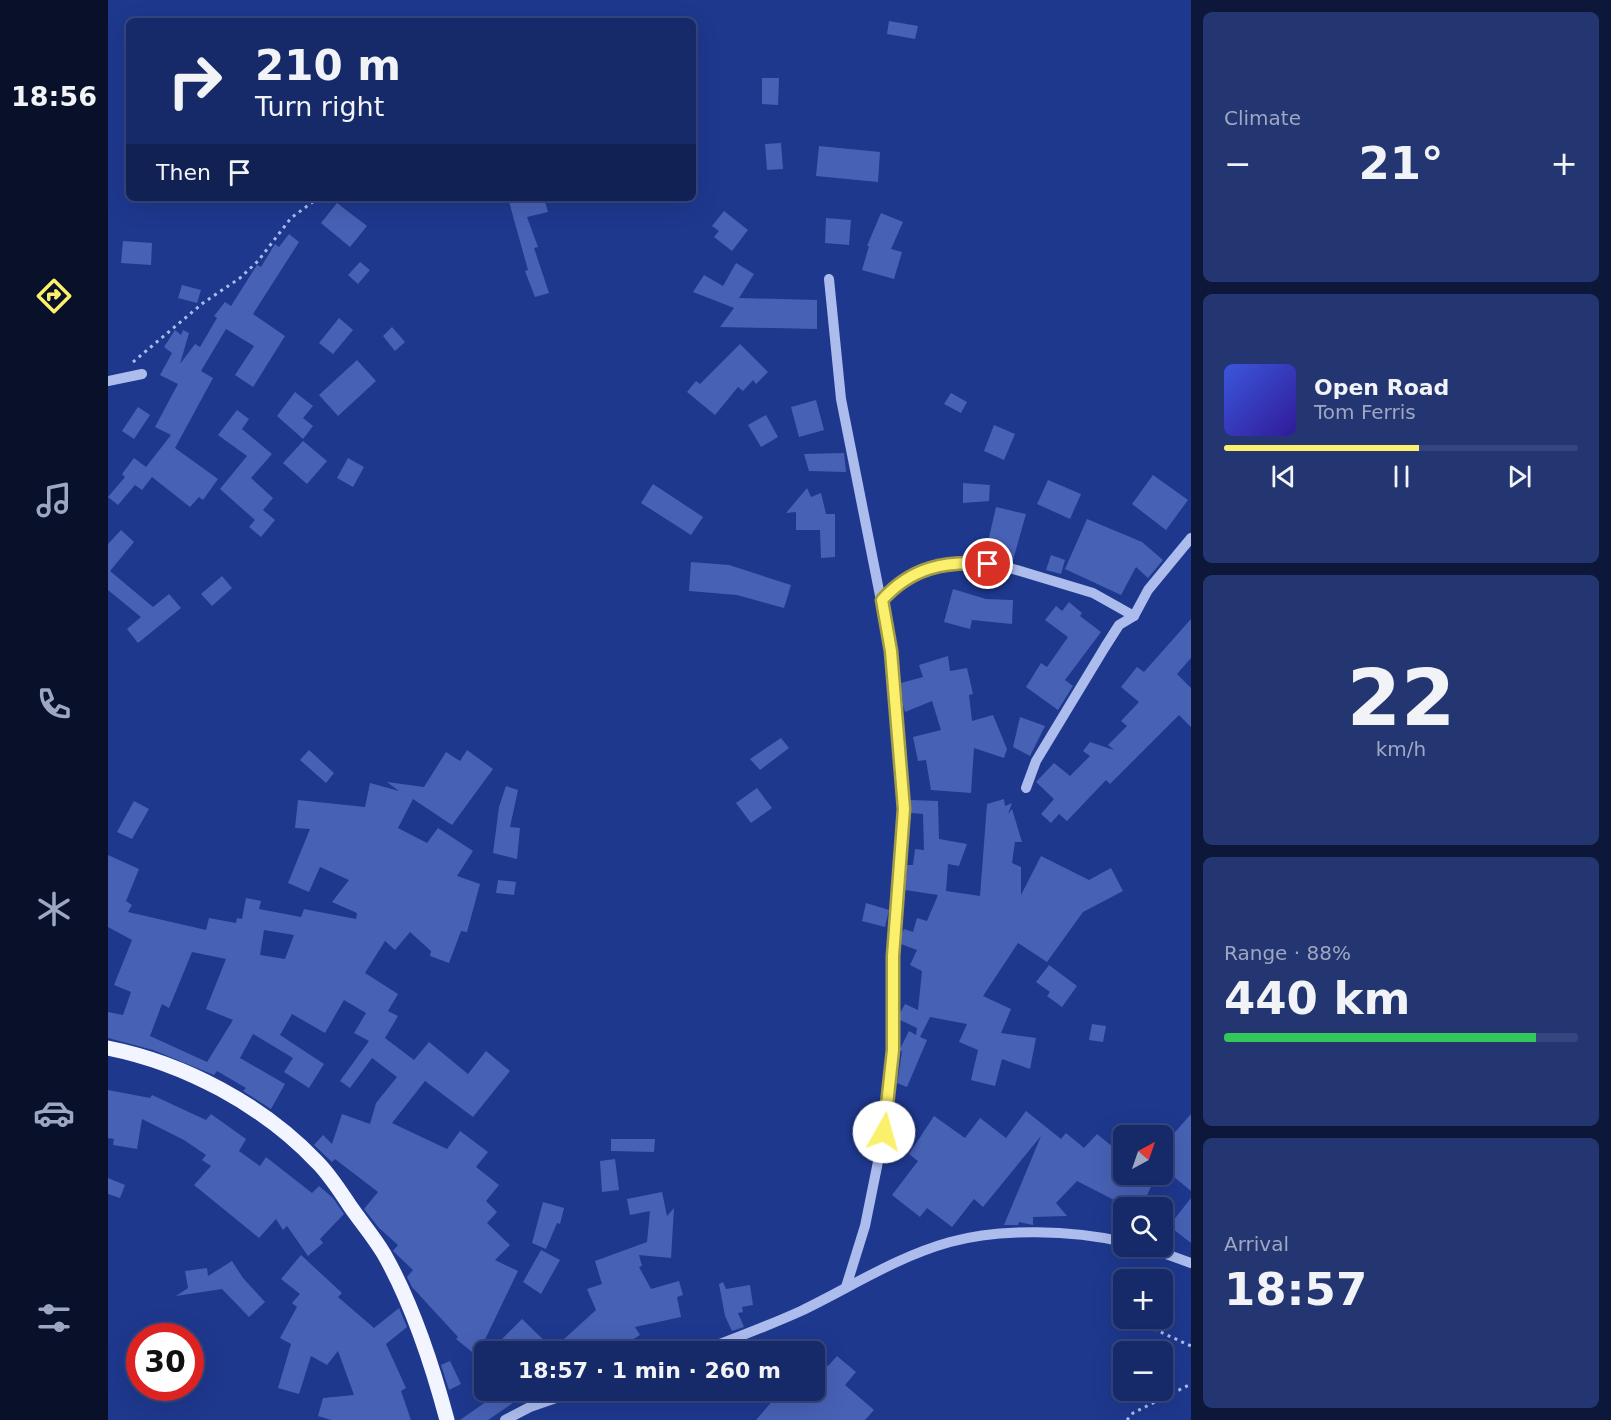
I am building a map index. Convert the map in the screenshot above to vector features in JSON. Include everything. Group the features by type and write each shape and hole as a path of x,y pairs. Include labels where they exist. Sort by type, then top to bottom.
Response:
{"main road":[{"path":"108,1048 161,1060 208,1083 249,1106 318,1162 383,1254 397,1281 414,1318 447,1420"}],"street":[{"path":"829,279 841,399 891,651 904,809 893,956 893,1050 884,1132 865,1226 846,1287"},
{"path":"112,379 142,374"},
{"path":"1026,788 1036,761 1119,625 1134,616 1148,590 1191,538"},
{"path":"882,600 899,582 921,570 975,563 1000,565 1093,593 1134,616"},
{"path":"726,1341 800,1311 896,1261 954,1241 1045,1233 1113,1240"},
{"path":"1173,1256 1191,1263"},
{"path":"505,1420 547,1401"}],"path":[{"path":"112,379 203,303 240,279 291,218 314,201"},
{"path":"1154,1329 1191,1346"},
{"path":"1127,1420 1134,1413 1191,1384"}],"building":[{"path":"889,21 918,26 915,39 887,34"},
{"path":"762,78 779,78 778,105 762,104"},
{"path":"781,143 783,169 767,170 765,144"},
{"path":"819,146 880,152 878,182 816,176"},
{"path":"509,201 545,201 548,212 527,217 538,247 534,248 549,293 535,297 525,271 528,270"},
{"path":"337,203 367,226 350,247 321,223"},
{"path":"724,211 748,230 732,251 714,237 719,231 712,226"},
{"path":"881,213 903,222 891,249 902,252 894,279 862,270 869,246 867,246"},
{"path":"826,218 851,220 849,245 825,243"},
{"path":"289,234 299,242 253,314 285,336 253,387 235,375 254,346 226,329 201,371 213,378 175,448 218,479 203,500 199,497 190,507 152,477 142,490 135,485 118,505 108,497 125,477 122,474 134,458 146,467 171,435 155,427 178,384 160,375 172,353 164,347 175,330 181,335 183,330 189,333 180,364 195,344 200,347 217,318 214,316 225,302 231,306 257,265 261,267 275,244 279,247"},
{"path":"123,241 152,243 151,265 121,263"},
{"path":"360,262 370,270 358,284 348,275"},
{"path":"736,263 754,274 739,298 817,300 817,329 720,327 734,308 693,292 704,275 723,286"},
{"path":"182,285 201,290 197,303 178,298"},
{"path":"339,318 353,330 333,354 319,343"},
{"path":"392,327 405,342 395,351 383,336"},
{"path":"740,344 768,372 756,384 753,380 743,391 738,387 715,415 687,392 696,381 700,384"},
{"path":"357,360 376,381 338,416 319,395"},
{"path":"295,392 313,406 303,418 313,426 303,439 277,416"},
{"path":"951,393 967,402 961,413 944,404"},
{"path":"816,400 824,430 799,437 791,407"},
{"path":"138,407 150,415 134,439 122,431"},
{"path":"237,410 249,419 242,429 272,454 251,478 273,498 263,510 275,520 261,537 249,527 255,520 220,489 247,456 218,435"},
{"path":"766,415 778,437 761,447 748,425"},
{"path":"994,425 1015,434 1004,460 984,451"},
{"path":"303,441 327,461 307,484 283,463"},
{"path":"844,453 846,472 809,471 804,454"},
{"path":"348,458 364,467 353,487 337,478"},
{"path":"1153,475 1188,500 1166,530 1132,504"},
{"path":"1048,480 1081,494 1070,519 1037,504"},
{"path":"963,483 990,485 989,501 963,503"},
{"path":"653,484 703,517 691,535 641,503"},
{"path":"807,488 811,497 821,493 826,514 835,514 835,557 821,558 820,530 796,530 796,512 786,513"},
{"path":"996,507 1026,514 1013,560 985,555"},
{"path":"1087,519 1142,542 1163,560 1148,578 1136,567 1121,595 1065,569"},
{"path":"121,530 134,542 110,571 153,607 169,594 181,608 138,643 127,629 141,617 108,590 108,544"},
{"path":"1051,555 1065,560 1061,574 1046,570"},
{"path":"691,562 729,565 791,585 784,608 737,595 689,591"},
{"path":"222,576 232,588 212,606 201,594"},
{"path":"953,589 986,599 1013,600 1012,624 972,620 970,629 944,622"},
{"path":"1069,602 1082,613 1080,616 1101,632 1065,680 1073,686 1058,710 1026,687 1041,663 1047,667 1068,637 1045,620 1056,606 1062,611"},
{"path":"1191,619 1191,658 1177,674 1191,688 1191,727 1179,715 1110,784 1106,780 1067,821 1059,814 1051,823 1041,814 1054,799 1036,782 1054,763 1070,776 1090,756 1083,751 1090,742 1114,750 1108,745 1127,726 1121,721 1139,702 1121,687 1137,667 1144,672"},
{"path":"948,656 950,671 967,668 973,694 969,695 972,721 993,715 1007,749 1004,758 974,748 971,793 931,790 926,760 918,761 913,737 941,730 932,701 905,712 903,705 901,683 923,677 919,665"},
{"path":"1020,717 1045,726 1030,756 1013,747"},
{"path":"781,738 789,748 760,770 750,759"},
{"path":"309,750 334,773 326,783 300,760"},
{"path":"467,750 493,769 452,825 413,799 398,828 427,843 438,828 473,851 457,876 480,884 467,932 461,931 449,963 430,956 431,951 410,932 395,950 385,941 365,973 398,994 388,1011 398,1016 385,1038 414,1060 429,1042 468,1074 486,1051 510,1071 473,1117 425,1081 392,1123 447,1149 460,1131 488,1152 476,1167 499,1185 486,1201 497,1212 487,1223 510,1245 495,1260 518,1271 484,1341 474,1341 474,1354 456,1339 458,1337 412,1287 407,1277 413,1270 393,1251 398,1245 379,1228 364,1209 378,1192 335,1159 332,1162 314,1145 323,1135 332,1144 342,1114 370,1124 376,1103 397,1077 372,1058 350,1088 340,1081 369,1041 354,1033 366,1013 344,1000 325,1033 292,1014 280,1035 324,1064 309,1088 284,1072 293,1058 253,1034 240,1058 285,1084 271,1109 243,1091 246,1088 217,1071 214,1075 153,1050 108,1038 108,1012 123,1015 131,992 114,985 132,940 108,927 108,855 139,869 126,901 132,905 128,912 206,930 209,918 236,923 237,918 242,919 246,898 261,901 259,909 301,917 304,909 356,919 357,913 332,902 349,880 320,867 309,892 288,883 310,829 295,828 298,800 365,807 370,783 399,791 387,782 424,787 446,752 460,761","holes":["264,930 294,935 285,959 260,955","192,952 226,959 206,1009 233,1020 207,1062 150,1036 162,1004 169,1008"]},
{"path":"506,786 518,790 510,827 520,828 517,859 493,853 499,807"},
{"path":"757,788 772,808 751,823 736,803"},
{"path":"1004,799 1005,806 1012,803 1008,814 1012,809 1022,842 1015,842 1012,863 1021,867 1021,895 1041,856 1089,880 1111,868 1123,891 1083,912 1047,962 1018,943 983,996 1011,1009 1001,1033 1036,1038 1030,1069 1002,1059 995,1086 971,1080 978,1050 959,1042 967,1024 930,1017 920,1037 927,1040 907,1087 897,1083 902,1052 900,1049 909,1031 916,1035 917,1028 900,1020 900,1013 905,1004 918,1010 922,971 910,965 917,950 901,944 902,933 904,929 913,932 917,918 927,921 938,895 905,890 907,865 913,865 915,849 924,850 923,814 911,813 911,800 938,801 939,839 967,844 959,866 948,864 946,891 980,896 987,804"},
{"path":"134,801 149,809 132,839 117,832"},
{"path":"498,880 516,882 514,895 496,893"},
{"path":"866,903 889,910 885,927 862,921"},
{"path":"1049,965 1077,986 1062,1007 1047,996 1050,992 1036,982"},
{"path":"1092,1024 1106,1026 1103,1042 1089,1040"},
{"path":"108,1090 150,1098 152,1095 206,1120 211,1114 246,1139 239,1151 260,1166 266,1157 312,1193 319,1186 333,1198 344,1214 320,1239 323,1243 308,1256 287,1226 283,1230 276,1219 259,1238 194,1185 211,1166 202,1160 206,1155 184,1140 142,1119 137,1149 113,1145 114,1139 108,1138"},
{"path":"1026,1111 1061,1139 1066,1133 1084,1148 1097,1134 1113,1147 1113,1185 1152,1185 1146,1197 1113,1197 1113,1199 1077,1181 1056,1203 1067,1216 1033,1217 1033,1225 1019,1222 1018,1225 1004,1225 1041,1136 983,1207 974,1199 952,1227 927,1208 920,1217 892,1195 918,1161 909,1154 934,1116 965,1138 980,1118 1006,1138"},
{"path":"1191,1114 1191,1191 1173,1176 1173,1134"},
{"path":"611,1139 655,1139 654,1152 611,1151"},
{"path":"615,1159 619,1190 602,1192 600,1161"},
{"path":"108,1178 125,1185 120,1198 108,1194"},
{"path":"662,1192 667,1216 674,1208 671,1258 639,1255 642,1266 639,1267 651,1289 679,1281 683,1295 677,1297 681,1317 635,1327 640,1335 630,1341 562,1341 596,1310 587,1289 602,1284 595,1261 647,1242 650,1211 630,1215 627,1199"},
{"path":"1191,1198 1191,1243 1173,1229 1173,1221"},
{"path":"543,1202 564,1208 560,1224 557,1223 546,1249 532,1243"},
{"path":"541,1250 560,1260 541,1294 523,1282"},
{"path":"301,1255 342,1293 338,1297 374,1328 399,1308 407,1327 386,1344 406,1388 401,1391 411,1420 331,1420 318,1416 323,1398 354,1395 338,1351 327,1365 311,1356 299,1394 278,1388 291,1344 280,1338 297,1307 292,1303 300,1294 281,1279"},
{"path":"232,1261 243,1278 265,1302 249,1317 222,1289 176,1296 188,1288 185,1271 207,1268 208,1276"},
{"path":"723,1282 726,1289 750,1285 753,1305 742,1307 743,1312 738,1313 744,1327 732,1331 725,1316 719,1284"},
{"path":"522,1319 545,1341 500,1341"},
{"path":"837,1356 856,1372 845,1385 874,1410 865,1420 756,1420 772,1401 825,1401 825,1363 828,1366"},
{"path":"450,1361 461,1384 449,1390 441,1365"},
{"path":"487,1401 516,1401 488,1420 460,1420"}],"route":[{"path":"884,1132 893,1050 895,1015 893,956 904,809 891,651 882,600 899,582 921,570 955,564 988,564"}]}
